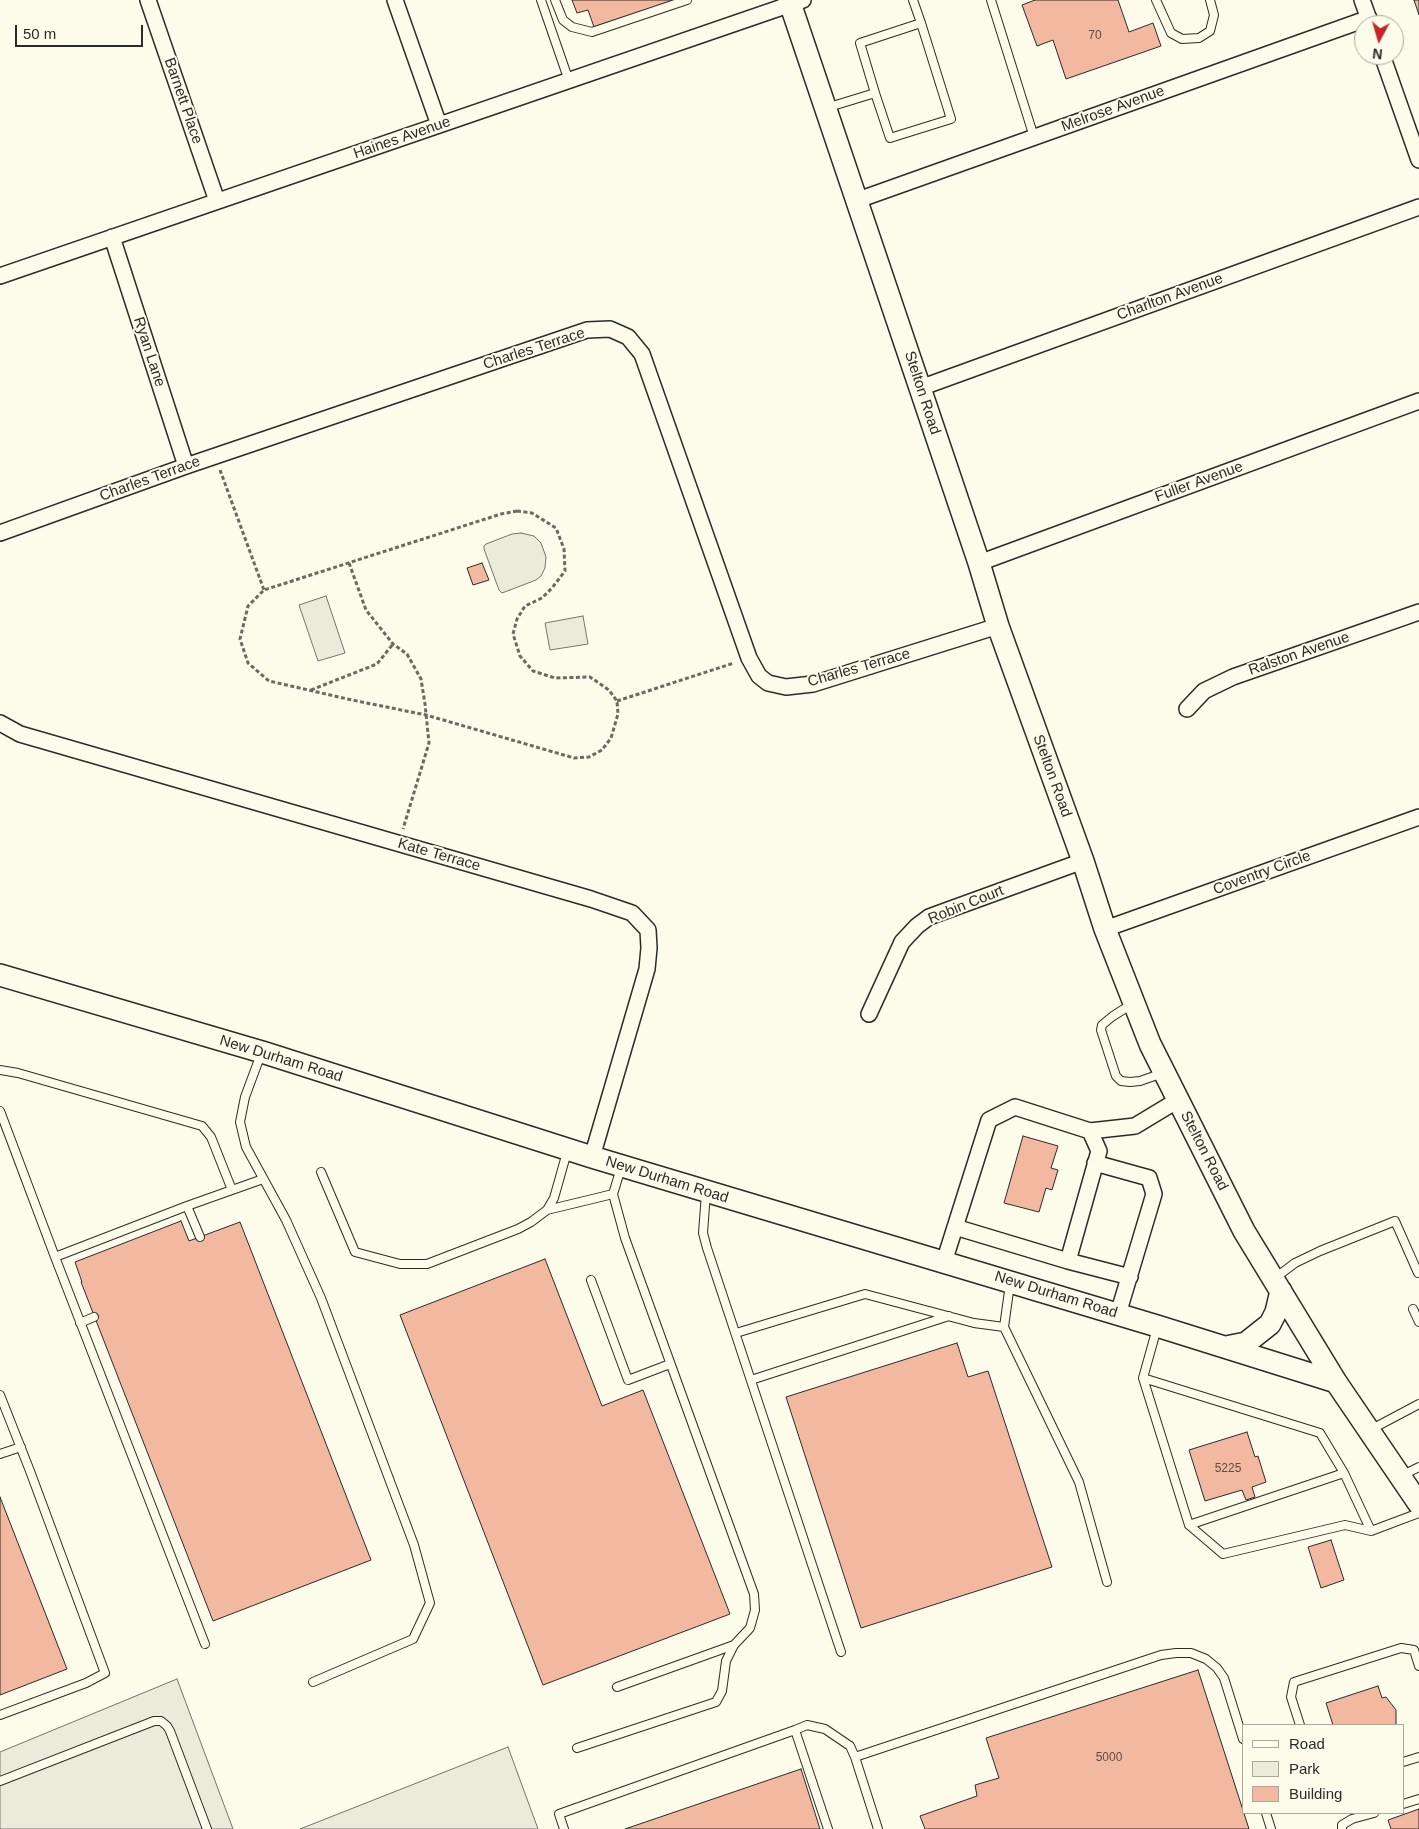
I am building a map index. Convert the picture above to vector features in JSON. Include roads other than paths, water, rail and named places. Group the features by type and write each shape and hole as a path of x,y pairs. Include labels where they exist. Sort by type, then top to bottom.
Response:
{"main road":[{"name":"Stelton Road","path":"795,2 826,108 979,563 998,626 1083,861 1105,929 1150,1044 1244,1231 1336,1382 1419,1504"},
{"name":"New Durham Road","path":"0,975 262,1052 568,1150 1158,1326 1336,1382"},
{"path":"1226,1347 1246,1343 1270,1324 1276,1312 1277,1285"}],"street":[{"name":"Barnett Place","path":"148,0 217,201"},
{"path":"395,0 439,125"},
{"path":"1362,0 1367,15"},
{"name":"Haines Avenue","path":"0,276 795,2"},
{"name":"Melrose Avenue","path":"858,200 1034,137 1354,27"},
{"path":"1386,65 1419,160"},
{"name":"Charlton Avenue","path":"920,388 1419,207"},
{"name":"Ryan Lane","path":"112,237 186,466"},
{"name":"Charles Terrace","path":"0,533 186,466 587,330 610,329 628,337 642,354 749,658 759,676 768,683 786,687 813,684 998,626"},
{"name":"Fuller Avenue","path":"979,563 1419,401"},
{"name":"Ralston Avenue","path":"1187,709 1204,691 1232,678 1419,612"},
{"name":"Kate Terrace","path":"0,723 20,734 592,899 632,913 648,930 647,969 592,1157"},
{"name":"Coventry Circle","path":"1105,929 1419,817"},
{"name":"Robin Court","path":"869,1014 902,942 917,926 930,917 1083,861"},
{"path":"944,1262 989,1120 1015,1107 1090,1131 1135,1126 1178,1100"},
{"path":"1068,1261 1099,1151 1090,1131"},
{"path":"1095,1163 1149,1178 1154,1194 1118,1314"},
{"path":"955,1228 1130,1277"}],"lane":[{"path":"541,0 569,81"},
{"path":"555,0 563,20 572,27 592,32 687,0"},
{"path":"913,0 951,119 890,138 860,43 920,23"},
{"path":"991,0 1034,137"},
{"path":"1156,0 1171,33 1182,39 1199,38 1210,31 1214,15 1210,0"},
{"path":"826,108 876,93"},
{"path":"1134,1003 1102,1025 1101,1030 1116,1076 1121,1081 1140,1081 1164,1072"},
{"path":"262,1052 245,1097 240,1122 246,1147 286,1220 321,1298 414,1545 430,1603 413,1639 313,1682"},
{"path":"0,1070 18,1073 202,1126 211,1136 232,1190"},
{"path":"0,1111 205,1644"},
{"path":"321,1172 355,1252 400,1264 427,1264 518,1229 547,1210 554,1198 568,1150"},
{"path":"577,1748 716,1702 722,1691 726,1661 734,1646 750,1628 755,1610 754,1594 625,1238 613,1194 622,1166"},
{"path":"55,1257 263,1179"},
{"path":"706,1191 704,1233 707,1248 841,1652"},
{"path":"547,1210 613,1194"},
{"path":"187,1206 200,1237"},
{"path":"1277,1285 1295,1263 1320,1250 1395,1221 1418,1273"},
{"path":"592,1280 628,1380 670,1364"},
{"path":"1010,1282 1004,1328 1079,1482 1107,1582"},
{"path":"736,1333 865,1294 974,1323 1004,1328"},
{"path":"1413,1308 1419,1322"},
{"path":"751,1380 949,1316"},
{"path":"80,1323 94,1317"},
{"path":"1158,1326 1143,1378 1189,1525 1223,1554 1345,1525 1371,1531 1419,1513"},
{"path":"1143,1378 1320,1433 1344,1472 1371,1531"},
{"path":"0,1395 105,1673 86,1683 0,1715"},
{"path":"1369,1431 1419,1404"},
{"path":"0,1454 21,1447"},
{"path":"1400,1476 1419,1467"},
{"path":"1189,1525 1344,1472"},
{"path":"617,1687 734,1646"},
{"path":"1300,1724 1291,1697 1294,1682 1401,1648 1414,1650 1419,1666"},
{"path":"855,1757 1161,1655 1176,1652 1191,1653 1206,1659 1217,1668 1224,1678 1242,1736"},
{"path":"0,1781 154,1721 160,1721 170,1731 207,1829"},
{"path":"564,1829 559,1814 807,1725 825,1729 850,1746 878,1829"},
{"path":"796,1730 828,1829"},
{"path":"1404,1762 1419,1757"},
{"path":"1404,1804 1419,1799"},
{"path":"1266,1814 1271,1829"},
{"path":"1342,1829 1342,1825 1352,1819 1370,1814"}]}
